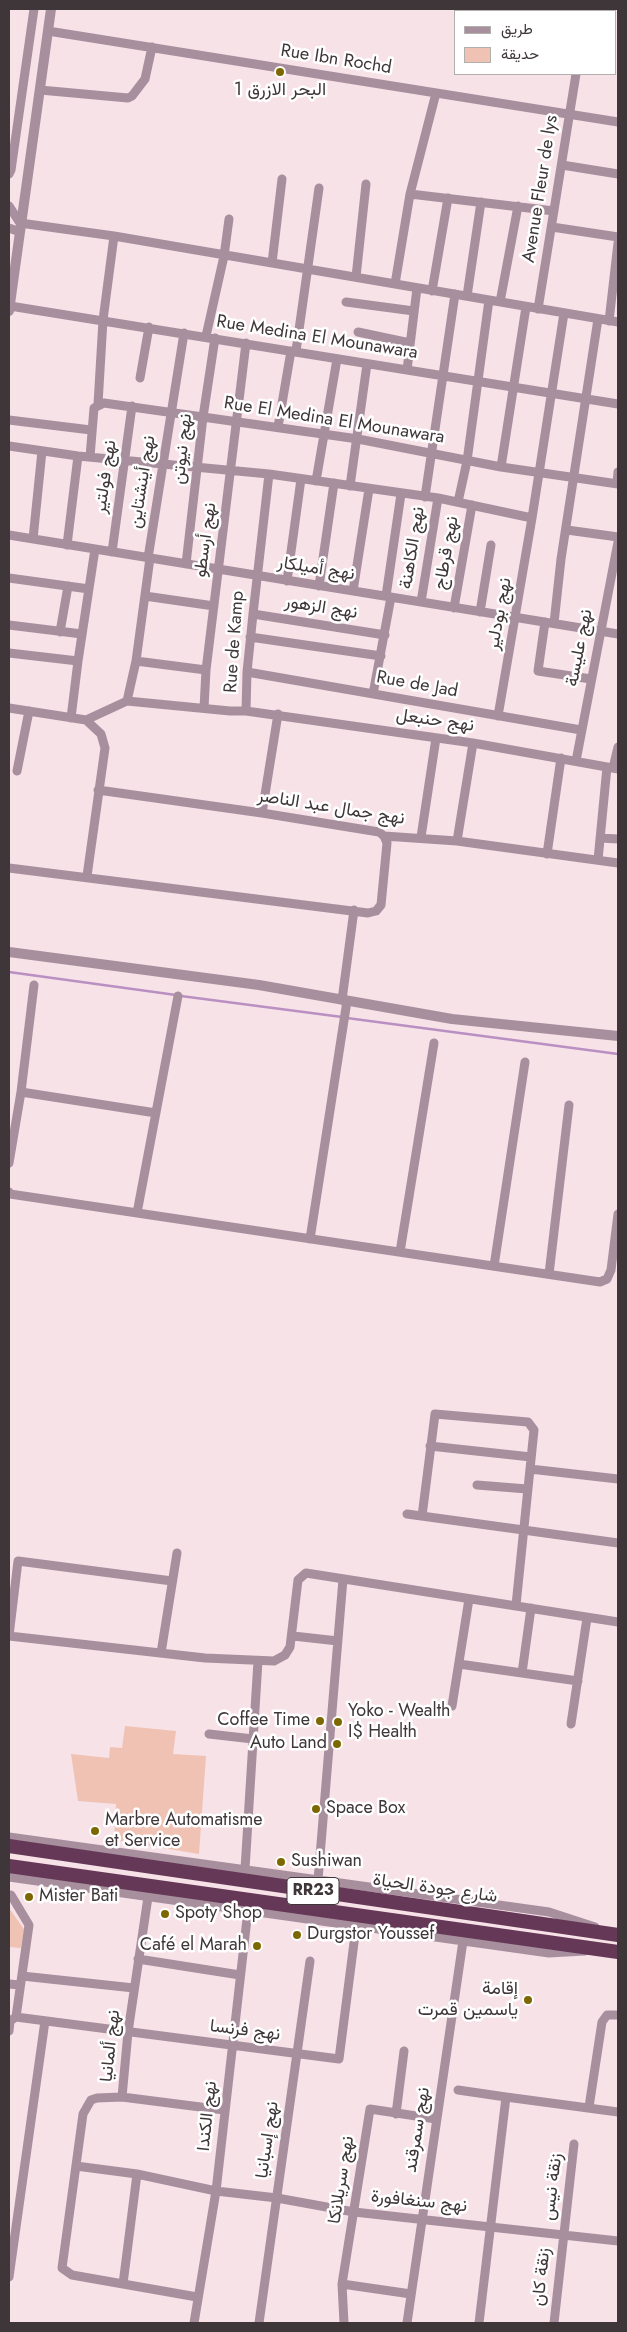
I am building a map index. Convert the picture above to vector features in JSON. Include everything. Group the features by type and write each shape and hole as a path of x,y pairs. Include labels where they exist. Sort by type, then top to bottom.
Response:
{"highway":[{"name":"شارع جودة الحياة","path":"9,1846 613,1935"},
{"name":"شارع جودة الحياة","path":"9,1866 618,1952"}],"street":[{"path":"9,174 33,9"},
{"path":"9,309 51,9"},
{"name":"Rue Ibn Rochd","path":"48,31 618,122"},
{"path":"40,90 128,98 132,96 145,79 152,47"},
{"name":"Avenue Fleur de lys","path":"538,309 576,75"},
{"path":"395,284 410,194 436,93"},
{"path":"9,120 17,128"},
{"path":"562,165 618,174"},
{"path":"272,263 282,179"},
{"path":"356,277 366,184"},
{"path":"278,427 309,268 319,188"},
{"path":"410,194 554,211"},
{"path":"432,290 448,198"},
{"path":"467,296 480,202"},
{"path":"9,206 20,228"},
{"path":"500,302 518,206"},
{"name":"نهج نيوتن","path":"186,564 198,466 210,337 229,219"},
{"path":"552,227 618,237"},
{"path":"9,228 114,236 224,256 309,268 614,322 618,242"},
{"path":"90,457 94,408 98,404 103,320 114,236"},
{"path":"407,370 417,288"},
{"path":"425,497 455,294"},
{"path":"458,502 467,461 489,300"},
{"path":"346,302 414,311"},
{"path":"501,467 526,307"},
{"name":"Rue Medina El Mounawara","path":"9,309 149,327 618,404"},
{"name":"نهج بودلير","path":"498,716 516,618 564,313"},
{"path":"591,679 538,671 550,623 568,526 598,319"},
{"path":"140,378 149,327"},
{"path":"358,332 410,343"},
{"name":"نهج أينشتاين","path":"127,701 136,661 170,412 184,333"},
{"name":"نهج أرسطو","path":"204,708 206,670 246,343"},
{"path":"316,481 337,358"},
{"path":"350,486 367,364"},
{"name":"Rue El Medina El Mounawara","path":"98,404 132,406 358,439 501,467 617,484"},
{"name":"نهج فولتير","path":"112,552 132,406"},
{"path":"9,420 91,430"},
{"path":"9,446 78,456 163,462 269,474 438,498 532,518"},
{"path":"33,539 42,451"},
{"path":"67,545 78,456"},
{"path":"617,484 618,472"},
{"name":"Rue de Kamp","path":"246,711 250,636 269,474"},
{"path":"287,580 301,479"},
{"path":"320,586 334,483"},
{"path":"352,591 369,489"},
{"path":"373,694 381,656 402,494"},
{"name":"نهج الكاهنة","path":"421,602 438,498"},
{"name":"نهج قرطاج","path":"454,608 472,505"},
{"path":"568,526 618,537"},
{"name":"نهج أميلكار","path":"9,536 618,634"},
{"name":"نهج عليسة","path":"576,761 591,679 615,571 618,542"},
{"path":"480,612 492,545"},
{"path":"71,718 95,549"},
{"path":"9,578 89,589"},
{"path":"60,632 68,586"},
{"path":"145,596 214,606"},
{"name":"نهج الزهور","path":"253,614 384,635"},
{"path":"9,625 82,634"},
{"path":"250,636 381,656"},
{"path":"9,653 78,661"},
{"path":"136,661 206,670"},
{"name":"Rue de Jad","path":"247,672 581,730"},
{"path":"9,708 86,720 127,701"},
{"name":"نهج حنبعل","path":"127,701 230,712 246,711 278,714 473,743 613,768"},
{"path":"17,771 29,711"},
{"path":"262,813 278,714"},
{"path":"86,720 101,734 105,748 87,876"},
{"path":"421,837 436,738"},
{"path":"457,841 473,743"},
{"path":"598,860 600,838 618,747"},
{"path":"547,854 561,758"},
{"name":"نهج جمال عبد الناصر","path":"98,790 262,813 379,832 384,836 421,837 457,841 618,863"},
{"path":"9,868 87,876 368,913 376,911 381,905 387,842 384,836"},
{"path":"600,838 618,839"},
{"path":"310,1238 345,1018 354,910"},
{"path":"9,952 259,985 452,1019 618,1036"},
{"path":"9,1163 12,1126 21,1092 34,985"},
{"path":"137,1213 178,996"},
{"path":"400,1252 434,1043"},
{"path":"494,1266 525,1062"},
{"path":"21,1092 156,1113"},
{"path":"549,1274 569,1105"},
{"path":"9,1192 10,1194 600,1282 607,1279 611,1270 618,1214"},
{"path":"422,1516 435,1414 528,1422 534,1430 516,1606"},
{"path":"430,1446 531,1457"},
{"path":"530,1469 618,1479"},
{"path":"476,1484 527,1489"},
{"path":"407,1514 618,1543"},
{"path":"161,1653 177,1554"},
{"path":"172,1582 18,1561 9,1636 161,1653 258,1662 274,1661 285,1655 293,1636 298,1580 306,1573 618,1622"},
{"path":"318,1880 343,1579"},
{"path":"452,1706 469,1599"},
{"path":"522,1673 531,1608"},
{"path":"571,1724 586,1618"},
{"path":"293,1636 338,1641"},
{"path":"245,1869 258,1662"},
{"path":"459,1664 578,1681"},
{"path":"208,1734 253,1739"},
{"path":"9,1837 549,1912 613,1935"},
{"path":"9,1877 356,1927 563,1954 601,1950"},
{"path":"9,2031 10,2022 16,2017 29,1925 11,1895"},
{"name":"نهج ألمانيا","path":"148,1897 128,2032 122,2097 224,2110"},
{"name":"نهج الكندا","path":"194,2323 216,2191 248,1910"},
{"name":"نهج فرنسا","path":"16,2017 338,2059 356,1927"},
{"name":"نهج سمرقند","path":"407,2323 463,1941"},
{"path":"138,1959 240,1976"},
{"name":"نهج إسبانيا","path":"260,2323 310,1961"},
{"path":"22,1976 134,1988"},
{"path":"9,1984 20,1985"},
{"path":"589,2107 602,2022 607,2015 618,2015"},
{"path":"9,2277 45,2021"},
{"path":"396,2114 404,2051"},
{"path":"458,2090 618,2112"},
{"path":"122,2097 97,2098 91,2100 86,2106 62,2268 72,2275 197,2297"},
{"path":"479,2323 506,2097"},
{"name":"نهج سريلانكا","path":"344,2323 342,2284 370,2109 436,2119"},
{"name":"زنقة نيس","path":"563,2235 574,2144"},
{"name":"نهج سنغافورة","path":"76,2166 137,2174 216,2191 277,2198 354,2212 618,2241"},
{"path":"123,2284 137,2174"},
{"name":"زنقة كان","path":"554,2323 563,2235"},
{"path":"342,2284 411,2294"}],"green space":[{"path":"125,1726 176,1731 173,1754 206,1756 199,1854 114,1840 116,1804 78,1801 71,1754 109,1758 110,1747 122,1748"},
{"path":"9,1908 24,1929 21,1948 9,1947"}],"waterway":[{"path":"9,972 176,995"},
{"path":"181,996 342,1017"},
{"path":"347,1018 618,1054"}],"place":[{"name":"1 البحر الازرق","path":"280,72"},
{"name":"Coffee Time","path":"320,1721"},
{"name":"Yoko - Wealth I$ Health","path":"338,1722"},
{"name":"Auto Land","path":"337,1744"},
{"name":"Space Box","path":"316,1809"},
{"name":"Marbre Automatisme et Service","path":"95,1831"},
{"name":"Sushiwan","path":"281,1862"},
{"name":"Mister Bati","path":"29,1897"},
{"name":"Spoty Shop","path":"165,1914"},
{"name":"Durgstor Youssef","path":"297,1935"},
{"name":"Café el Marah","path":"257,1946"},
{"name":"إقامة ياسمين قمرت","path":"528,2000"}]}
